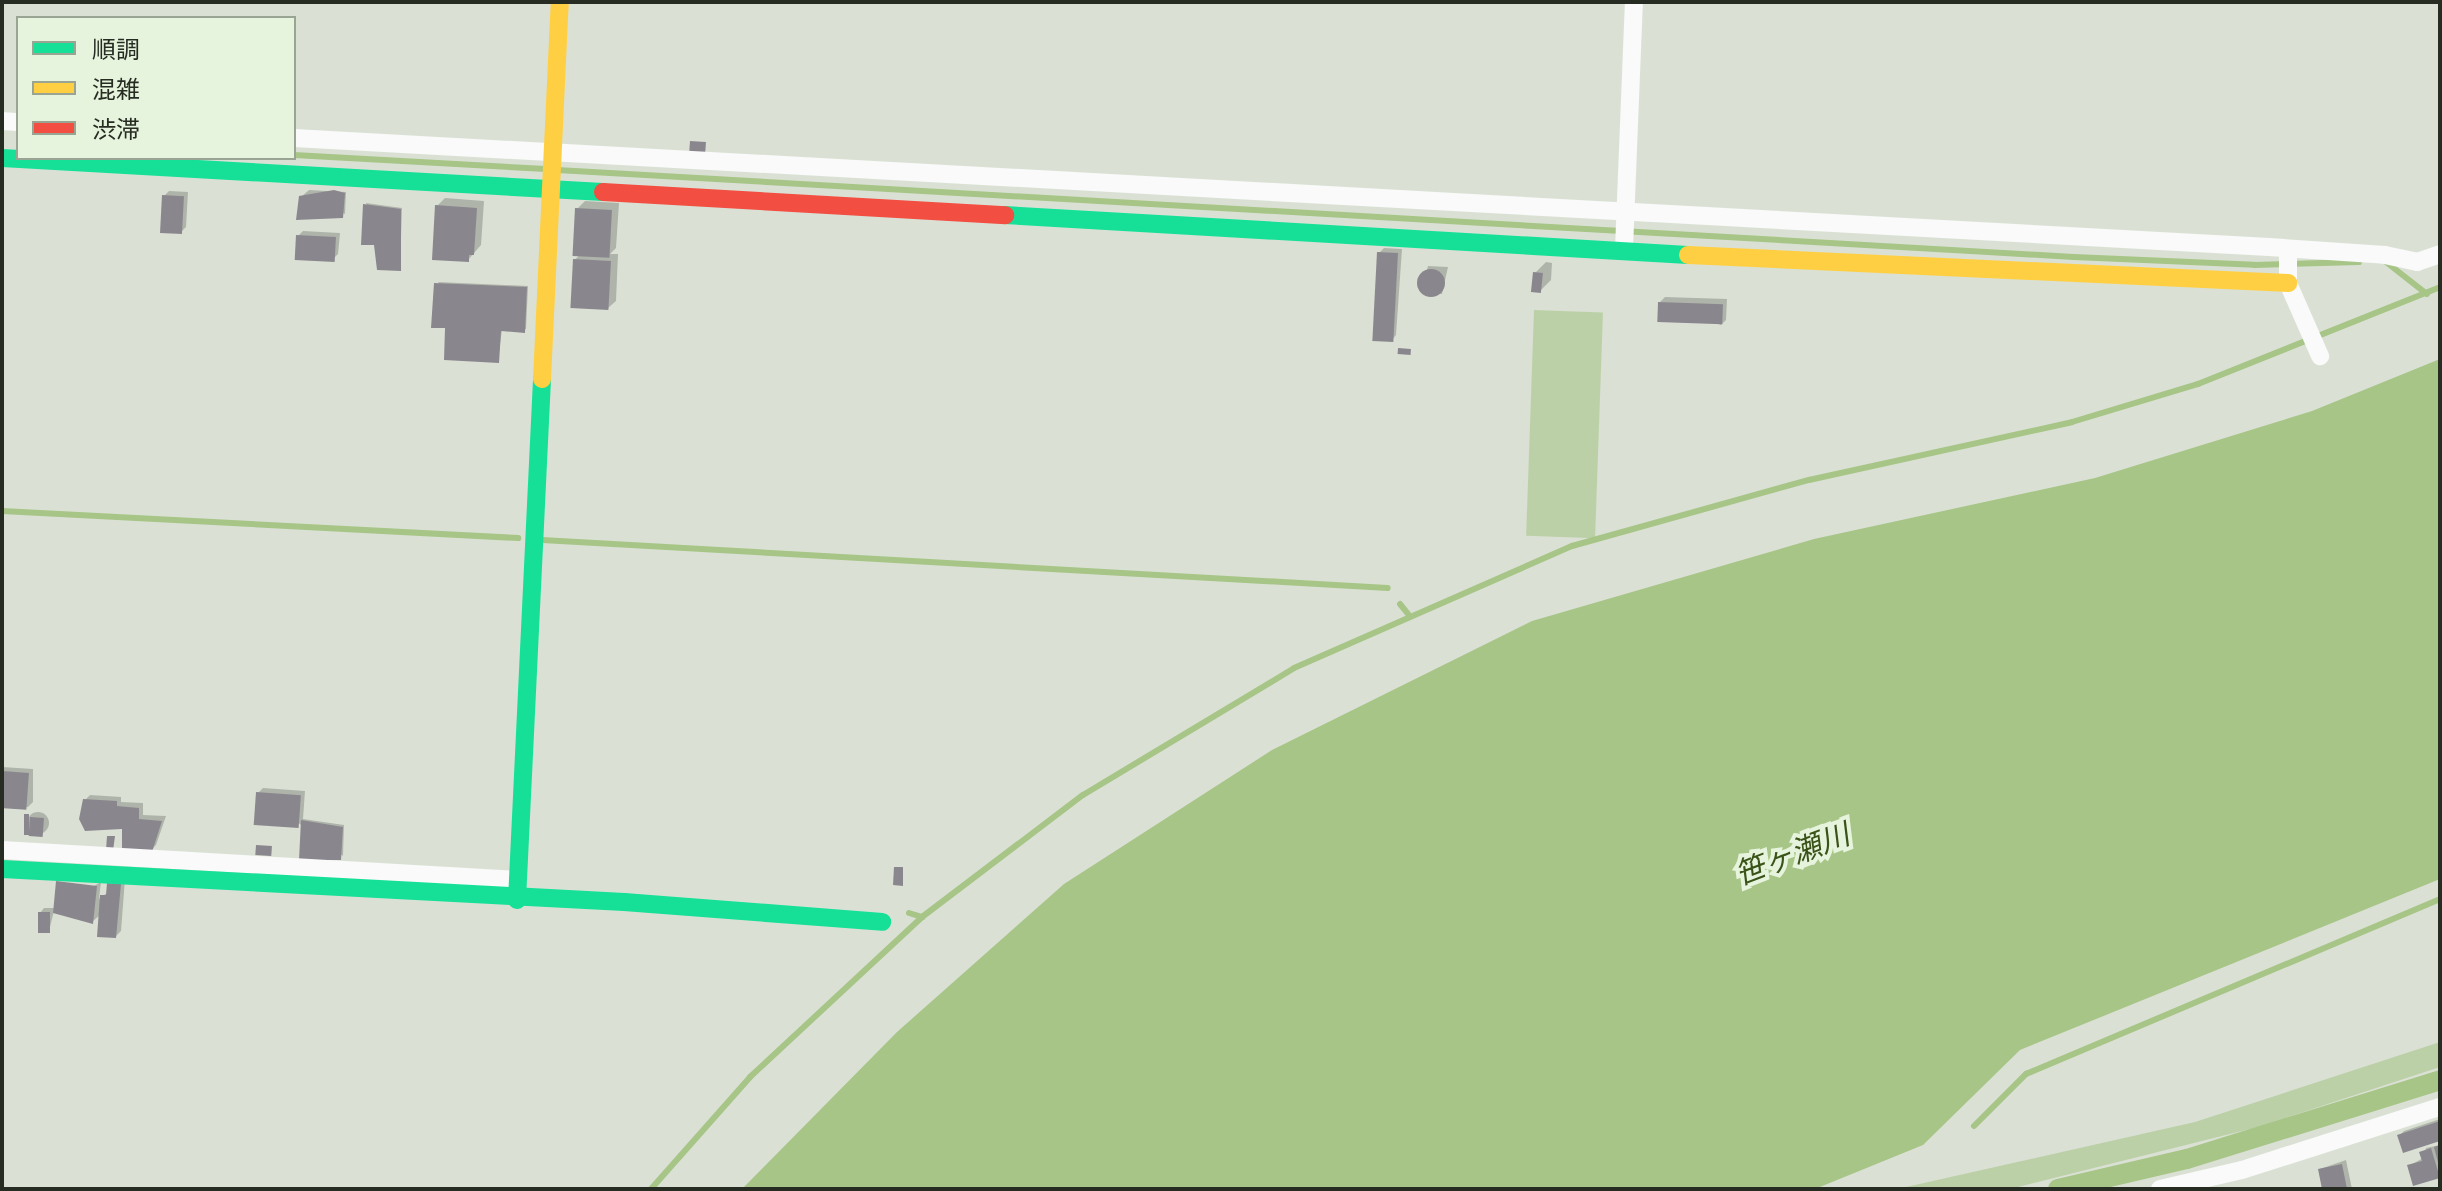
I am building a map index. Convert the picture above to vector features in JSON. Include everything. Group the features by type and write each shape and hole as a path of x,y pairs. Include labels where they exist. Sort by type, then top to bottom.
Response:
{"street":[{"path":"517,889 560,2"},
{"path":"1624,231 1634,2"},
{"path":"296,138 552,170 1624,231 2186,282 2288,264 2385,255 2417,262 2440,254"},
{"path":"69,160 552,170 1624,231 2288,264"},
{"path":"2288,264 2319,353"},
{"path":"2,850 289,875 517,889 624,902 882,922"},
{"path":"2,869 289,875"},
{"path":"2160,1189 2242,1170 2440,1107"}],"shaded area":[{"path":"1534,310 1603,312 1595,538 1526,536"},
{"path":"2440,1042 2440,1067 2258,1127 2010,1189 1897,1189 2195,1122"}],"water":[{"name":"笹ヶ瀬川","path":"2440,359 2440,879 2020,1050 1923,1145 1815,1189 742,1189 897,1032 1064,884 1272,750 1532,621 1814,539 2095,478 2312,411"}],"building":[{"path":"690,141 706,142 705,154 689,153"},
{"path":"334,190 345,193 343,218 296,220 299,196"},
{"path":"162,195 184,196 182,234 160,233"},
{"path":"363,204 401,209 401,271 377,270 374,245 361,245"},
{"path":"435,205 477,208 474,255 469,255 469,262 432,260"},
{"path":"575,208 612,210 609,258 572,256"},
{"path":"296,235 336,237 335,262 295,260"},
{"path":"1377,252 1398,253 1393,342 1372,341"},
{"path":"573,259 611,261 608,310 570,308"},
{"path":"1431,269 1441,273 1445,283 1441,293 1431,297 1421,293 1417,283 1421,273"},
{"path":"1533,272 1543,273 1541,293 1531,292"},
{"path":"434,283 527,287 525,333 501,331 499,363 444,360 445,328 431,328"},
{"path":"1658,302 1723,304 1722,324 1657,322"},
{"path":"1398,348 1411,349 1411,355 1398,354"},
{"path":"2,771 29,773 26,810 2,808"},
{"path":"256,792 301,795 299,828 254,825"},
{"path":"83,799 117,801 117,806 139,808 139,819 162,821 152,852 122,849 122,829 85,831 79,819"},
{"path":"24,814 29,814 29,835 24,835"},
{"path":"30,817 44,818 43,837 29,836"},
{"path":"301,820 343,827 341,860 299,860"},
{"path":"107,836 115,836 113,851 106,850"},
{"path":"256,845 272,846 271,856 255,855"},
{"path":"894,867 903,867 903,886 893,885"},
{"path":"56,881 97,886 93,924 53,913"},
{"path":"107,883 121,884 116,938 97,937 100,895 106,895"},
{"path":"38,912 50,912 50,933 38,933"},
{"path":"2440,1121 2440,1141 2403,1153 2397,1135"},
{"path":"2440,1145 2440,1166 2439,1166 2434,1147"},
{"path":"2431,1148 2440,1178 2413,1186 2407,1165 2422,1161 2419,1152"},
{"path":"2342,1164 2347,1189 2322,1189 2318,1169"}],"waterway":[{"path":"296,155 546,169"},
{"path":"557,170 2074,257 2254,265 2359,262"},
{"path":"2386,262 2427,294"},
{"path":"651,1189 750,1077 922,917 1083,795 1294,668 1572,546 1809,480 2072,422 2198,384 2440,287"},
{"path":"2,511 518,538"},
{"path":"542,540 1388,588"},
{"path":"1400,604 1408,614"},
{"path":"1974,1126 2026,1074 2440,899"},
{"path":"909,913 922,917"},
{"path":"2058,1189 2187,1159 2440,1080"}],"traffic: fast":[{"path":"2,158 16,159"},
{"path":"37,160 603,192"},
{"path":"1005,215 1688,255"},
{"path":"517,900 542,379"},
{"path":"2,869 624,902 882,922"}],"traffic: slow":[{"path":"542,379 560,2"},
{"path":"1688,255 2288,283"}],"traffic: jam":[{"path":"603,192 1005,215"}]}
